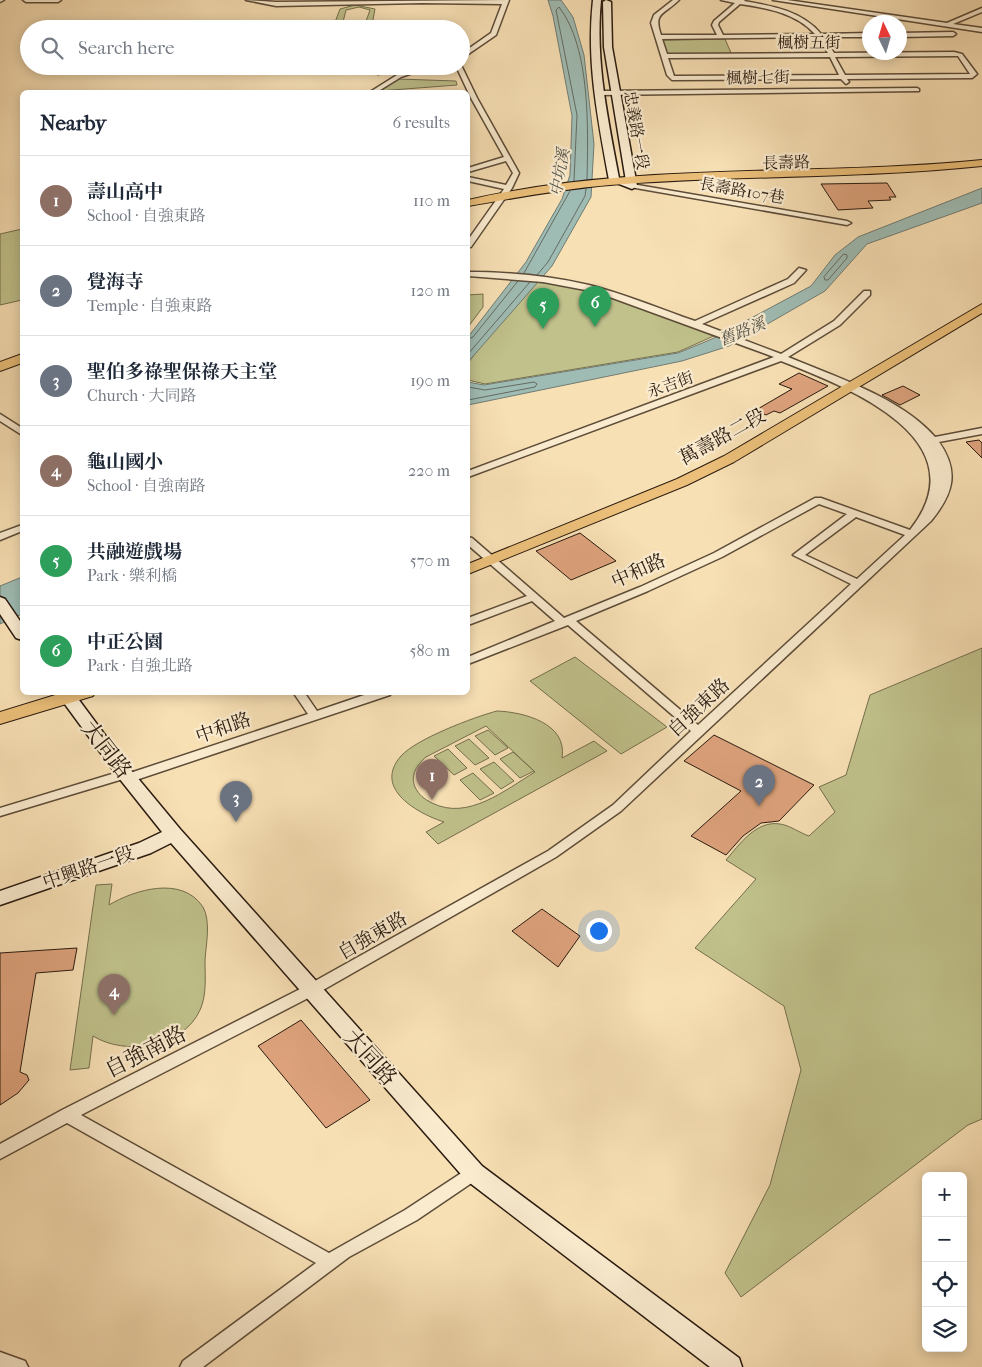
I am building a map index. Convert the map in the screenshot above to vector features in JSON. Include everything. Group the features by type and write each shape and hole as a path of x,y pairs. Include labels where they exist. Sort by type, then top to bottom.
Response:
{"main road":[{"name":"忠義路一段","path":"597,0 594,23 600,93 614,180"},
{"name":"忠義路一段","path":"608,0 606,22 631,183"},
{"name":"長壽路","path":"599,184 894,176 973,168 982,163"},
{"name":"長壽路","path":"599,184 614,180 631,183"},
{"path":"470,202 503,194 599,184"},
{"path":"470,208 503,194"},
{"name":"萬壽路二段","path":"470,568 698,474 729,459 982,308"},
{"path":"0,358 20,351"},
{"path":"0,367 20,359"},
{"path":"0,602 19,630"},
{"path":"0,718 66,696"},
{"name":"大同路","path":"66,696 174,834 474,1173 730,1367"},
{"name":"中興路一段","path":"0,898 145,848 174,834"}],"street":[{"path":"26,0 58,0"},
{"path":"249,0 276,4 506,1 494,34 470,51"},
{"path":"676,0 656,16 654,23 672,78 843,77 971,73 982,69"},
{"path":"724,0 740,1 794,16 809,25 819,36 851,90"},
{"path":"776,0 982,30"},
{"path":"721,36 715,25 717,21 740,1"},
{"path":"947,25 982,10"},
{"path":"907,35 953,34 947,25"},
{"path":"658,37 862,35"},
{"name":"楓樹五街","path":"664,56 954,54 960,55 971,73"},
{"path":"376,90 402,75"},
{"path":"463,75 516,173 470,242"},
{"name":"楓樹七街","path":"600,93 917,90"},
{"path":"470,169 508,158"},
{"path":"470,180 503,194"},
{"name":"長壽路107巷","path":"631,183 847,223"},
{"path":"695,324 791,281 802,270"},
{"name":"自強東路","path":"312,990 552,854 617,808 912,534 938,507 948,481 943,455 933,440 902,412 783,357 609,293 549,280 470,274"},
{"name":"永吉街","path":"470,473 783,357 837,323 867,293"},
{"path":"0,417 20,431"},
{"path":"933,440 982,431"},
{"name":"中和路","path":"470,661 567,622 718,555 796,514 818,500 855,513"},
{"path":"859,584 798,555 855,513 912,534"},
{"path":"0,537 20,529"},
{"path":"470,542 534,597 567,622 698,731"},
{"path":"470,621 534,597"},
{"path":"300,695 315,716"},
{"name":"中和路","path":"0,812 127,776 377,695"},
{"name":"自強南路","path":"0,1152 67,1115 312,990"},
{"path":"67,1115 330,1262"},
{"path":"189,1367 343,1252 411,1215 474,1173"},
{"path":"0,1360 19,1367"}],"green space":[{"path":"355,5 375,9 373,20 366,20 370,10 359,7 346,10 344,20 336,20 340,9"},
{"path":"725,39 732,55 667,56 662,40"},
{"path":"398,79 456,81 457,85 392,90 381,90"},
{"path":"20,229 20,300 0,305 0,234"},
{"path":"529,281 574,287 634,304 716,335 678,352 485,384 470,380 470,360"},
{"path":"483,294 483,307 470,324 470,295"},
{"path":"982,648 982,1119 968,1125 741,1297 725,1273 770,1185 801,1070 784,1006 695,948 756,879 726,860 742,841 763,826 780,824 809,836 835,812 819,787 846,775 870,695"},
{"path":"575,657 667,727 621,754 530,681"},
{"path":"497,711 508,712 531,717 541,722 551,728 558,736 562,746 562,758 594,741 607,751 438,844 426,832 444,822 423,813 402,798 395,789 392,779 393,768 408,749 446,729","holes":["486,726 535,772 486,801 459,808 446,808 427,800 420,795 415,787 413,778 417,767 426,757"]},
{"path":"488,730 508,748 495,755 475,736"},
{"path":"469,739 489,758 475,765 455,746"},
{"path":"448,749 467,768 454,775 434,756"},
{"path":"513,752 534,771 520,778 500,759"},
{"path":"494,762 514,781 501,789 480,769"},
{"path":"473,773 494,793 480,800 460,780"},
{"path":"112,884 109,905 131,894 157,888 171,888 183,891 194,897 203,907 207,919 204,998 200,1010 192,1023 181,1033 152,1045 136,1047 121,1046 93,1036 89,1068 70,1070 96,885"}],"water":[{"path":"548,0 561,0 573,17 584,55 594,144 591,197 552,266 470,360 470,334 526,262 562,199 570,175 572,116 553,16"},
{"name":"舊路溪","path":"982,188 982,203 867,244 825,291 729,346 682,361 470,405 470,382 484,385 678,353 712,339 811,286 835,255 858,237"},
{"path":"20,578 20,615 0,624 0,586"}],"building":[{"path":"887,183 896,197 889,197 891,200 868,201 873,208 838,210 821,184"},
{"path":"799,373 828,386 780,413 774,411 766,415 756,410 792,389 779,384"},
{"path":"903,386 920,395 900,405 882,395"},
{"path":"979,440 982,443 982,458 966,442"},
{"path":"580,533 616,561 571,580 536,551"},
{"path":"714,735 814,785 779,821 761,823 743,836 726,855 691,836 741,791 684,761"},
{"path":"542,909 580,936 558,967 512,931"},
{"path":"77,948 73,970 36,973 20,1072 27,1075 29,1080 18,1093 0,1105 0,953"},
{"path":"301,1020 370,1100 326,1128 258,1046"}],"place":[{"name":"中正公園","path":"595,327"},
{"name":"共融遊戲場","path":"543,329"},
{"name":"壽山高中","path":"432,800"},
{"name":"覺海寺","path":"759,806"},
{"name":"聖伯多祿聖保祿天主堂","path":"236,822"},
{"name":"龜山國小","path":"114,1015"}],"water label":[{"name":"中坑溪","path":"559,172"}]}
